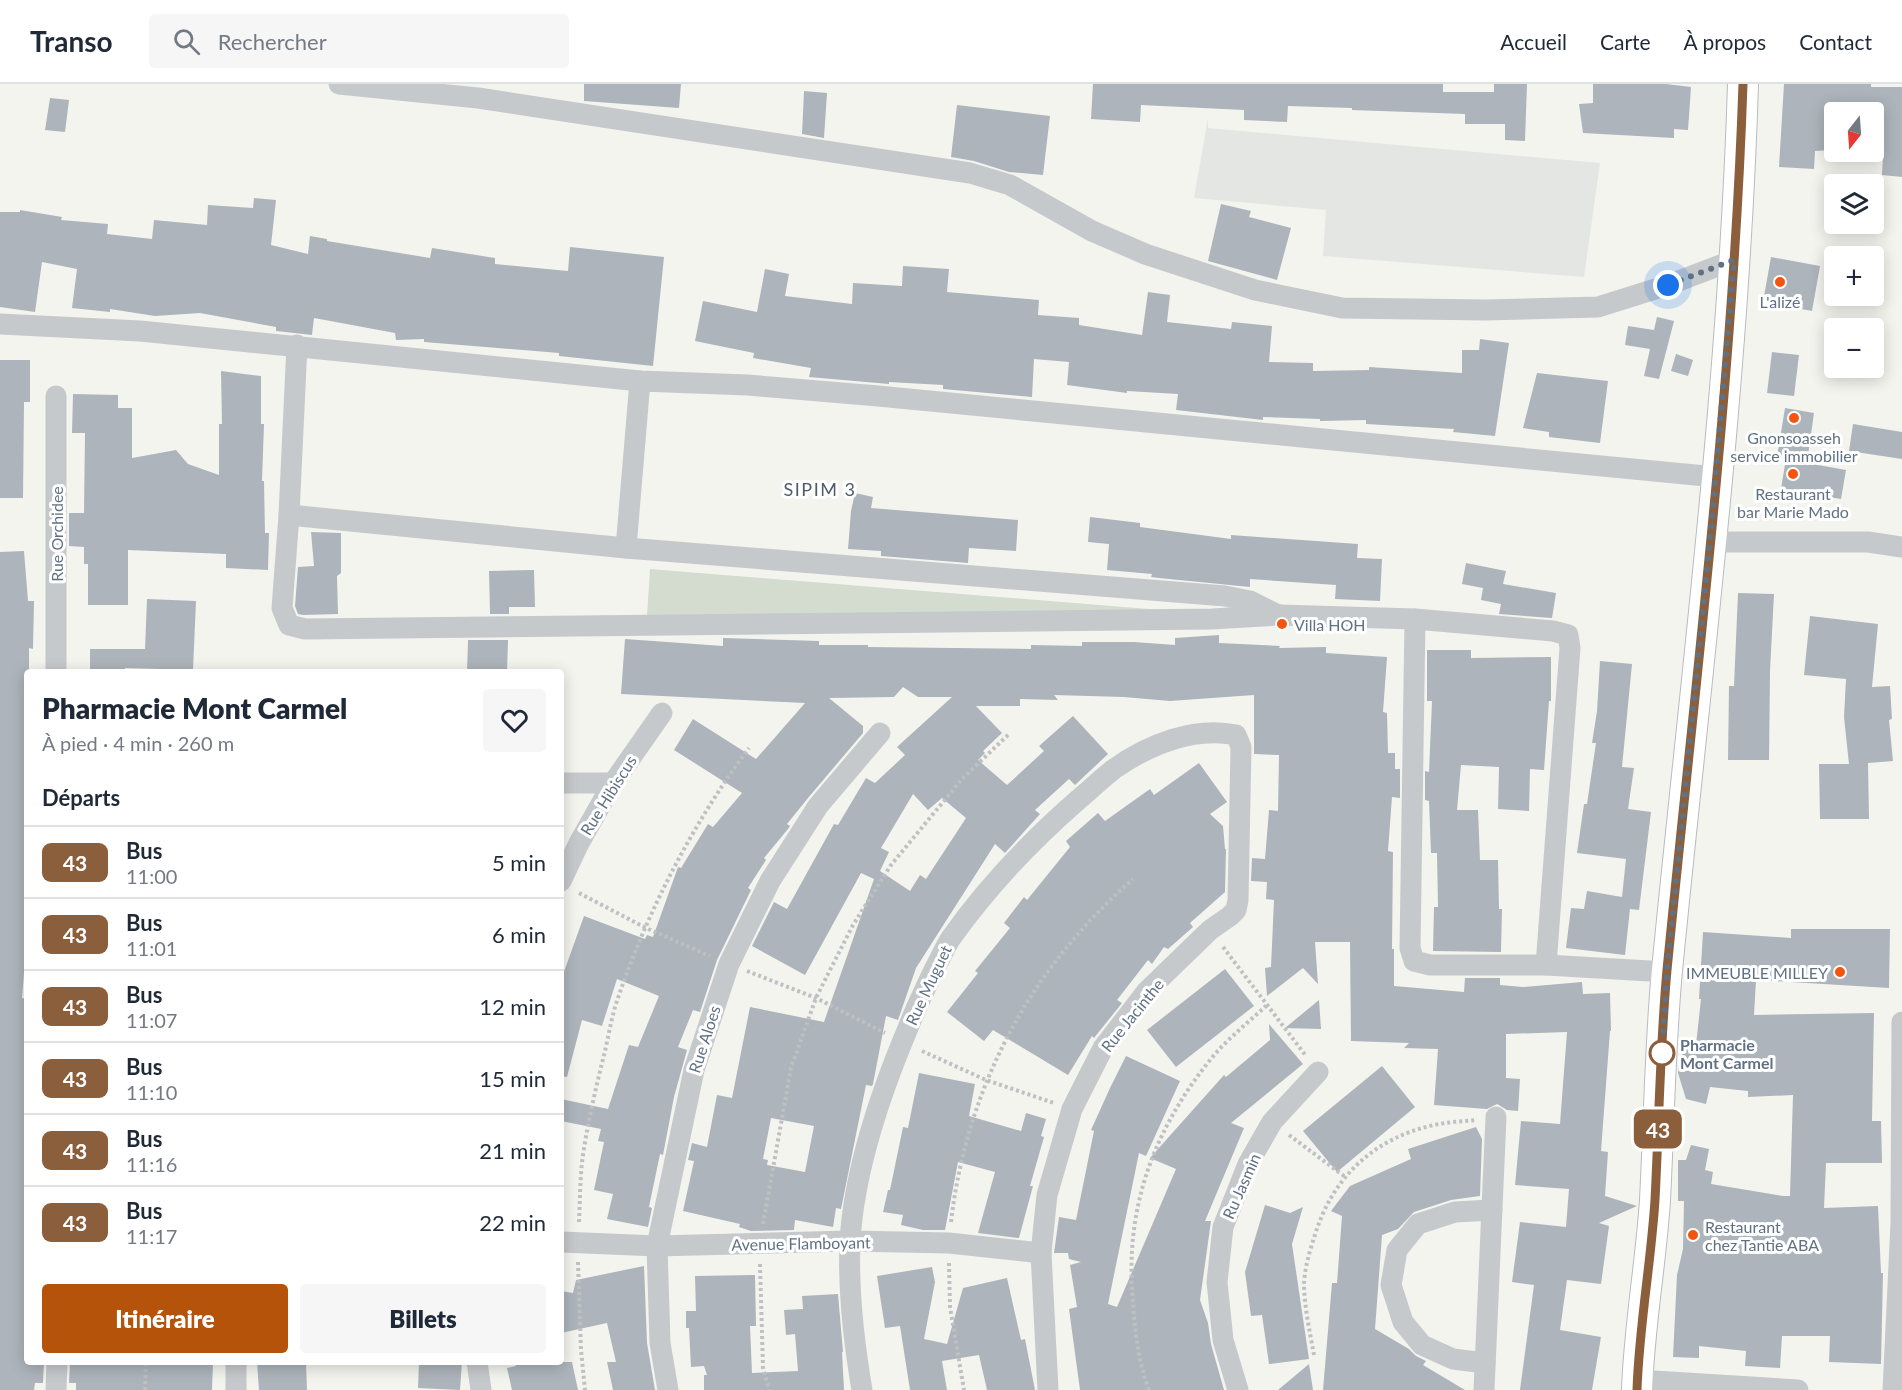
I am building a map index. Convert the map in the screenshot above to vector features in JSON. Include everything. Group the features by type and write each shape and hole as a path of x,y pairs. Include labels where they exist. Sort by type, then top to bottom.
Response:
{"street":[{"path":"339,84 478,98 970,174 1010,185 1092,231 1145,254 1255,290 1342,309 1485,310 1598,307 1668,285 1734,260"},
{"path":"1743,84 1734,260 1710,542 1667,972 1655,1200 1638,1385 1798,1390"},
{"path":"0,324 140,331 640,381 748,385 878,396 1716,477"},
{"path":"297,345 282,608 289,625 305,629 1212,619 1279,615 1415,619 1568,635 1570,648 1546,965"},
{"path":"626,548 640,381"},
{"name":"Rue Orchidee","path":"56,396 56,669"},
{"path":"289,515 626,548 1225,596 1250,601 1279,615"},
{"path":"1710,542 1868,542 1901,549"},
{"path":"1415,619 1410,948 1414,960 1430,965 1546,965 1667,972"},
{"name":"Rue Hibiscus","path":"566,885 579,843 613,783 662,712"},
{"name":"Rue Muguet","path":"862,1390 853,1337 850,1241 860,1178 883,1091 920,999 949,940 1002,875 1052,823 1113,770 1149,748 1184,736 1221,732 1236,735"},
{"name":"Rue Aloes","path":"668,1390 660,1343 657,1246 694,1070 729,964 770,881 818,806 880,733"},
{"name":"Rue Jacinthe","path":"1048,1390 1041,1253 1047,1195 1072,1109 1103,1048 1147,991 1209,930 1236,910 1241,747 1236,735"},
{"path":"564,783 613,783"},
{"path":"1893,1390 1901,1223 1902,1022"},
{"name":"Ru Jasmin","path":"1238,1390 1222,1340 1217,1282 1223,1227 1248,1164 1272,1122 1318,1072"},
{"path":"1484,1390 1496,1117"},
{"path":"1485,1363 1453,1359 1422,1345 1403,1322 1391,1285 1397,1250 1418,1224 1455,1212 1492,1210"},
{"name":"Avenue Flamboyant","path":"569,1243 657,1246 850,1241 948,1243 1041,1253"},
{"path":"56,1390 57,1365"},
{"path":"236,1365 236,1390"},
{"path":"478,1365 482,1390"}],"path":[{"path":"770,1390 764,1368 760,1243 791,1068 816,998 853,925 891,865 962,779 1010,733"},
{"path":"585,1390 569,1243 600,1071 618,999 646,928 670,877 729,776 749,748"},
{"path":"964,1390 950,1307 948,1243 955,1189 968,1129 986,1080 1040,980 1067,945 1107,902 1133,879"},
{"path":"566,885 646,928 816,998 986,1080 1072,1109"},
{"path":"1209,930 1318,1072"},
{"path":"1149,1390 1140,1366 1131,1284 1131,1246 1139,1195 1151,1159 1169,1119 1192,1084 1217,1052 1268,1004"},
{"path":"1314,1355 1304,1286 1309,1256 1327,1204 1344,1176 1381,1146 1411,1132 1438,1124 1496,1117"},
{"path":"1272,1122 1344,1176"},
{"path":"145,1390 146,1365"}],"shaded area":[{"path":"1208,118 1208,128 1600,163 1584,277 1323,256 1326,210 1194,198"},
{"path":"650,569 1186,612 647,616"}],"building":[{"path":"584,84 681,84 679,108 584,101"},
{"path":"1093,84 1443,84 1443,92 1494,92 1494,84 1527,84 1525,141 1505,140 1505,124 1465,124 1465,114 1352,110 1352,108 1288,106 1287,122 1244,120 1244,110 1141,105 1140,122 1091,119"},
{"path":"1593,84 1666,84 1691,87 1688,130 1674,129 1674,138 1583,133 1579,104 1593,103"},
{"path":"1784,84 1871,84 1871,87 1902,87 1902,177 1882,174 1884,102 1824,102 1824,151 1815,151 1814,169 1779,167"},
{"path":"804,91 827,93 824,138 802,134"},
{"path":"50,98 69,100 65,132 45,130"},
{"path":"957,105 1050,116 1043,175 1009,172 974,161 951,157"},
{"path":"254,198 276,200 271,245 308,254 310,236 327,239 327,241 430,258 432,248 495,258 495,264 568,271 570,247 664,257 653,366 559,356 559,353 424,342 424,339 396,340 395,333 314,318 312,335 276,331 276,327 200,313 155,316 110,309 110,312 72,308 77,269 42,262 35,312 0,307 0,212 20,212 20,210 62,217 61,220 108,224 107,234 152,239 154,220 207,225 208,205 253,208"},
{"path":"1221,204 1251,211 1249,217 1291,228 1277,280 1208,261"},
{"path":"1771,257 1820,266 1812,311 1763,302"},
{"path":"903,266 949,269 947,292 1039,300 1038,315 1079,318 1079,325 1142,335 1148,292 1170,295 1167,322 1231,329 1232,322 1272,326 1269,362 1313,363 1313,371 1369,370 1369,367 1462,373 1462,350 1479,350 1480,339 1509,343 1495,436 1453,432 1454,429 1366,424 1366,420 1320,421 1320,419 1263,417 1263,420 1176,410 1178,394 1127,391 1127,393 1067,385 1069,362 1034,359 1032,397 943,389 943,385 889,382 889,384 809,377 811,368 753,358 754,353 695,341 703,301 757,312 765,269 789,274 785,296 852,304 853,283 902,286"},
{"path":"1657,317 1674,321 1659,379 1644,376 1650,349 1625,345 1628,326 1654,330"},
{"path":"1772,352 1799,355 1794,396 1767,393"},
{"path":"1676,354 1693,360 1688,376 1671,371"},
{"path":"0,360 30,360 30,402 24,402 23,498 0,498"},
{"path":"221,371 261,376 261,424 264,424 262,481 264,481 265,533 269,533 268,570 226,568 226,554 128,550 128,605 88,605 88,564 84,564 84,547 69,546 69,513 84,513 85,433 72,433 73,394 118,395 118,408 132,408 132,458 176,450 188,464 219,475 219,424 222,424"},
{"path":"1537,373 1608,381 1600,443 1549,437 1549,432 1523,428"},
{"path":"1785,408 1814,413 1807,463 1846,470 1841,499 1781,489 1786,458 1777,457"},
{"path":"1853,424 1902,432 1902,459 1849,451"},
{"path":"855,493 873,497 871,508 1018,520 1016,551 969,548 968,563 881,556 881,551 848,549"},
{"path":"1090,517 1140,523 1140,527 1231,539 1231,535 1358,544 1357,558 1382,559 1380,601 1335,599 1336,585 1250,579 1250,587 1159,578 1151,577 1152,574 1107,570 1109,544 1088,542"},
{"path":"311,532 341,533 341,573 337,576 338,614 303,615 298,614 295,606 298,567 314,566"},
{"path":"24,551 28,601 34,601 33,649 29,648 29,669 24,669 24,973 22,998 24,998 24,1365 44,1365 43,1383 35,1383 34,1390 0,1390 0,552"},
{"path":"1466,563 1506,571 1503,584 1556,593 1552,618 1499,614 1501,604 1481,600 1483,588 1462,584"},
{"path":"534,570 535,607 509,607 509,614 490,614 489,571"},
{"path":"1738,593 1774,594 1769,760 1728,760 1729,686 1734,686"},
{"path":"147,599 196,601 193,669 90,669 90,649 145,649"},
{"path":"1810,616 1878,624 1872,687 1890,686 1892,719 1889,720 1893,761 1868,763 1869,819 1820,819 1819,764 1849,764 1844,717 1846,679 1804,675"},
{"path":"1219,635 1219,643 1280,646 1279,648 1326,647 1326,653 1387,657 1383,712 1387,713 1388,753 1395,753 1395,769 1400,769 1400,798 1392,797 1388,851 1393,852 1394,986 1464,992 1465,978 1500,978 1500,985 1523,987 1582,982 1583,994 1610,993 1611,1031 1601,1151 1608,1152 1605,1196 1637,1206 1599,1223 1609,1226 1601,1284 1567,1280 1560,1330 1601,1337 1592,1390 1520,1390 1534,1285 1512,1282 1520,1222 1566,1227 1569,1189 1515,1185 1521,1121 1560,1124 1567,1032 1506,1034 1506,1078 1520,1079 1518,1111 1507,1110 1497,1104 1487,1109 1434,1105 1438,1049 1404,1048 1409,1043 1351,1041 1350,942 1315,942 1318,984 1303,968 1267,996 1265,968 1271,967 1274,900 1266,899 1267,882 1251,881 1252,858 1265,859 1269,810 1278,811 1279,755 1254,754 1254,695 1170,701 1054,695 1058,700 1020,699 1020,706 976,706 1002,733 983,751 985,753 978,760 1007,785 1044,751 1039,746 1073,716 1108,754 1075,785 1069,779 1035,810 1040,814 1005,853 995,844 916,968 898,1020 886,1016 873,1084 872,1086 866,1085 841,1209 836,1208 833,1227 795,1220 794,1230 751,1231 739,1227 740,1224 683,1211 694,1161 688,1160 692,1143 707,1147 717,1095 732,1098 750,1007 824,1022 874,879 861,873 805,975 752,946 774,902 787,909 834,824 838,825 866,778 875,783 905,755 897,747 952,697 918,697 903,687 894,697 829,698 863,726 863,733 787,824 790,826 788,829 764,858 766,860 748,888 751,890 717,960 700,1012 693,1010 678,1047 687,1050 674,1097 663,1155 660,1154 649,1207 652,1208 648,1227 607,1219 613,1194 594,1190 604,1142 598,1141 601,1129 564,1122 564,1100 608,1109 629,1045 638,1047 659,996 617,979 602,1026 582,1020 567,1077 564,1076 564,972 584,916 645,939 647,935 653,937 678,867 681,868 708,824 713,827 742,793 674,750 693,719 756,759 805,703 621,694 625,639 723,646 723,638 819,641 819,645 868,645 868,647 1031,649 1031,645 1082,646 1082,642 1175,645 1175,638","holes":["913,794 928,810 942,798 966,818 926,879 920,875 910,891 880,871 889,852 881,848","771,1118 814,1126 805,1172 767,1165 768,1160 763,1159"]},
{"path":"468,640 508,640 507,669 467,669"},
{"path":"1427,650 1471,650 1471,658 1551,657 1551,701 1549,701 1544,770 1530,769 1529,811 1498,809 1499,767 1461,765 1457,810 1478,810 1480,860 1498,860 1499,909 1502,909 1501,952 1433,951 1434,907 1438,907 1437,853 1431,853 1429,801 1425,800 1425,771 1429,772 1432,701 1427,701"},
{"path":"1600,661 1632,664 1622,767 1634,768 1628,809 1651,812 1639,910 1630,909 1625,955 1566,948 1571,908 1584,909 1587,891 1622,897 1626,859 1577,853 1596,743 1592,743 1597,711"},
{"path":"1199,763 1227,802 1210,814 1223,826 1226,849 1225,892 1190,923 1193,927 1168,949 1164,947 1152,964 1148,960 1117,1000 1122,1003 1094,1038 1092,1036 1068,1075 993,1030 984,1041 947,1012 978,973 975,971 1010,928 1004,923 1024,897 1027,900 1070,847 1066,841 1098,813 1105,821 1150,789 1154,795"},
{"path":"1791,929 1890,929 1889,988 1756,980 1754,1015 1874,1013 1872,1121 1881,1121 1882,1163 1826,1163 1824,1208 1878,1206 1881,1273 1883,1273 1881,1364 1829,1362 1830,1336 1782,1336 1780,1368 1745,1366 1746,1351 1699,1346 1699,1358 1673,1357 1677,1275 1683,1249 1684,1201 1678,1201 1678,1160 1686,1160 1691,1145 1709,1149 1705,1170 1713,1172 1711,1184 1790,1196 1793,1095 1748,1097 1748,1091 1710,1087 1706,1104 1686,1099 1678,1067 1686,1042 1696,1045 1701,999 1699,999 1703,932 1791,938"},
{"path":"1225,969 1254,1006 1176,1067 1147,1030"},
{"path":"1319,1000 1321,1029 1285,1028"},
{"path":"1269,1024 1303,1064 1231,1123 1244,1128 1205,1221 1211,1221 1200,1300 1208,1323 1211,1344 1224,1390 1080,1390 1069,1309 1077,1307 1070,1265 1081,1262 1069,1259 1068,1253 1054,1253 1059,1217 1076,1220 1094,1131 1091,1130 1126,1056 1180,1081 1146,1156 1139,1153 1108,1304 1117,1307 1176,1169 1150,1158 1224,1075 1226,1077 1270,1040"},
{"path":"1382,1066 1415,1107 1337,1172 1303,1131"},
{"path":"919,1073 975,1084 969,1116 1021,1131 1026,1113 1046,1119 1041,1136 1044,1137 1030,1186 1033,1186 1019,1238 978,1233 995,1172 958,1162 945,1230 923,1230 901,1225 903,1215 883,1212 903,1127 908,1128"},
{"path":"1476,1127 1482,1139 1480,1196 1451,1200 1414,1212 1398,1229 1382,1235 1375,1329 1426,1361 1423,1365 1465,1390 1323,1390 1332,1283 1337,1283 1342,1216 1331,1211 1350,1186 1411,1159 1408,1149"},
{"path":"1265,1205 1290,1213 1303,1207 1292,1244 1309,1359 1269,1364 1262,1315 1251,1316 1245,1272"},
{"path":"644,1266 647,1343 655,1390 613,1390 607,1362 616,1362 607,1323 564,1332 564,1292 573,1293 576,1280"},
{"path":"932,1267 935,1282 924,1339 947,1344 963,1288 1007,1278 1021,1340 1025,1339 1035,1390 987,1390 979,1355 942,1361 947,1390 910,1390 900,1326 885,1328 877,1276"},
{"path":"755,1275 756,1326 750,1326 752,1373 798,1371 795,1334 786,1335 784,1310 803,1309 802,1296 838,1294 844,1390 704,1390 704,1375 707,1375 704,1366 691,1367 689,1328 686,1328 686,1311 696,1311 695,1276"},
{"path":"564,1362 572,1362 578,1390 512,1390 507,1368 564,1365"},
{"path":"1309,1364 1313,1390 1278,1390"},
{"path":"70,1365 213,1365 212,1390 76,1390 76,1383 69,1383"},
{"path":"257,1365 306,1365 307,1390 259,1390"},
{"path":"419,1365 462,1365 460,1390 418,1388"}],"bus line":[{"name":"43","path":"1637,1390 1655,1200 1667,972 1727,360 1743,84"}],"place":[{"name":"L'alizé","path":"1780,282"},
{"name":"Gnonsoasseh service immobilier","path":"1794,418"},
{"name":"Restaurant bar Marie Mado","path":"1793,474"},
{"name":"Villa HOH","path":"1282,624"},
{"name":"IMMEUBLE MILLEY","path":"1840,972"},
{"name":"Pharmacie Mont Carmel","path":"1662,1053"},
{"name":"Restaurant chez Tantie ABA","path":"1693,1235"}],"district":[{"name":"SIPIM 3","path":"820,489"}],"route":[{"path":"1662,1053 1667,972 1712,520 1734,260 1668,285"}]}
